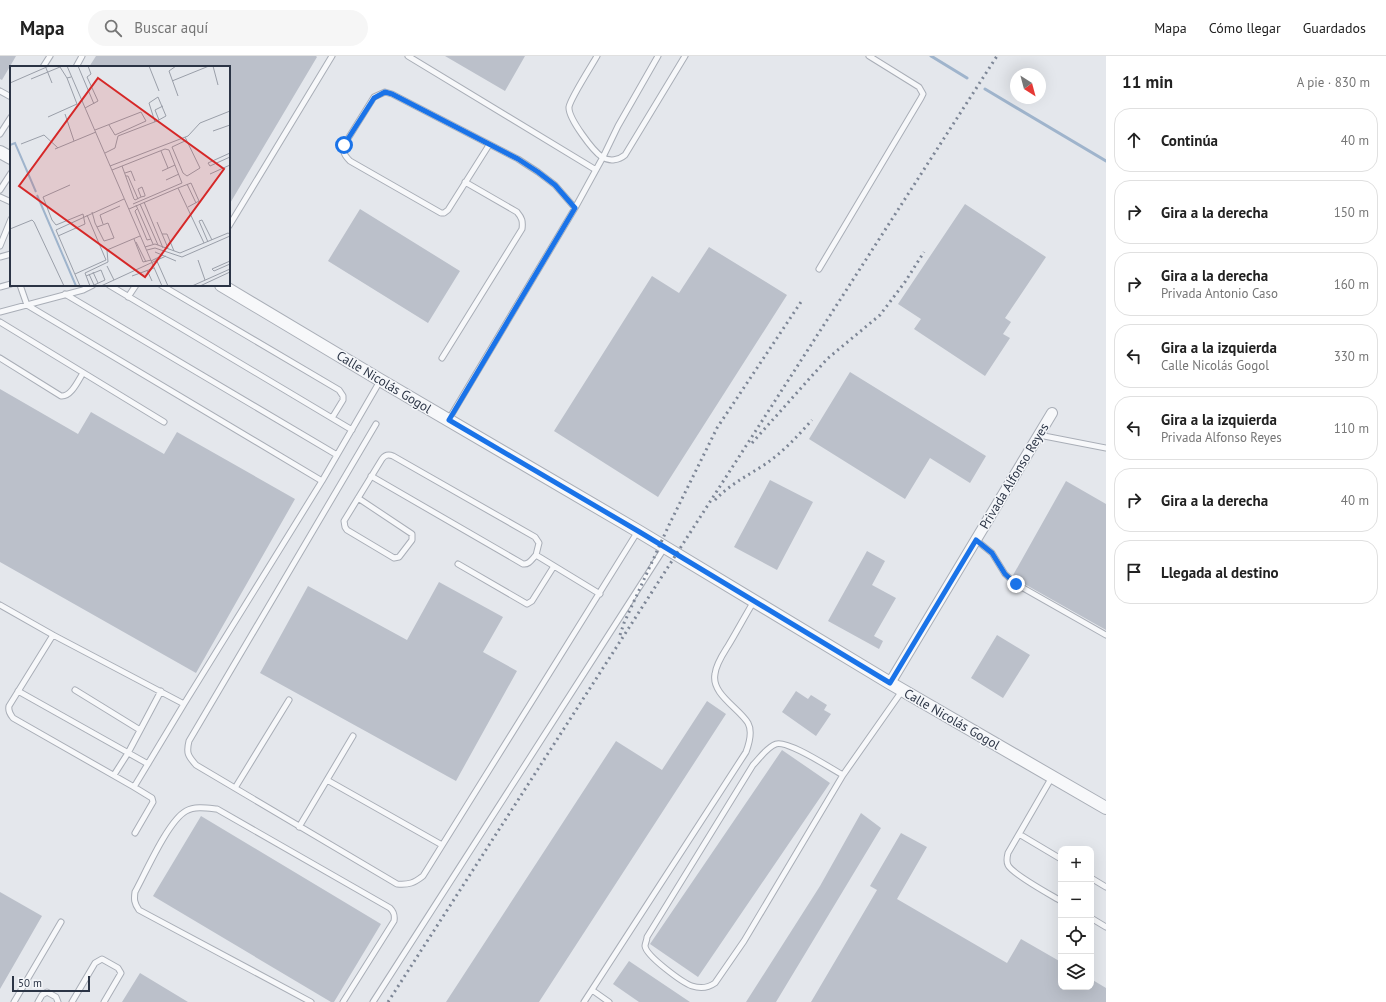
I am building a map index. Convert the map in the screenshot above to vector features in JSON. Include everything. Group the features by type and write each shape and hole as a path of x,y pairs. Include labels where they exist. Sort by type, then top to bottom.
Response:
{"street":[{"path":"0,152 10,157"},
{"name":"Calle Nicolás Gogol","path":"223,286 665,547 890,683 1106,808"},
{"name":"Privada Alfonso Reyes","path":"890,683 1052,413"}],"lane":[{"path":"44,66 50,56"},
{"path":"77,66 82,56"},
{"path":"230,224 332,56"},
{"path":"408,56 596,170"},
{"path":"597,56 570,103 569,108 571,117 584,137 603,157 615,160 621,159 625,155 685,56"},
{"path":"449,420 575,208 618,126 658,56"},
{"path":"819,269 923,94 919,87 869,56"},
{"path":"0,91 10,96"},
{"path":"489,145 448,210 444,213 350,161 344,155 343,151 344,145 374,98 385,92 392,94 518,159 555,185 575,208"},
{"path":"0,134 10,119"},
{"path":"0,190 10,175"},
{"path":"442,358 522,229 523,222 517,212 465,182"},
{"path":"0,196 10,201"},
{"path":"0,246 10,221"},
{"path":"0,257 10,254"},
{"path":"0,287 10,284"},
{"path":"20,286 27,305 322,481"},
{"path":"0,312 83,290 91,286"},
{"path":"111,286 352,430"},
{"path":"128,297 135,286"},
{"path":"163,286 338,390 343,396 343,400 332,418"},
{"path":"65,294 337,455"},
{"path":"0,322 164,422"},
{"path":"0,358 61,396 69,394 83,373"},
{"path":"134,786 322,481 380,380"},
{"path":"376,424 189,741 186,750 196,765 397,884 411,884 423,876 638,531"},
{"path":"1039,435 1106,448"},
{"path":"358,498 412,534 412,540 399,557 394,558 345,527 344,521 371,476 385,456 389,454 535,537 539,543 536,555 530,563 526,565 523,564 371,476"},
{"path":"976,540 992,553 1005,574 1016,584 1106,635"},
{"path":"373,1002 665,547"},
{"path":"536,555 600,594"},
{"path":"458,564 527,604 532,601 554,566"},
{"path":"584,1002 746,752 750,737 748,723 720,692 715,682 714,674 754,601"},
{"path":"0,605 53,635 184,704"},
{"path":"53,635 18,691 8,710 13,718 134,786 152,798 153,802 135,833"},
{"path":"75,690 140,730"},
{"path":"843,775 794,747 782,743 775,744 768,749 753,765 648,937 645,946 648,953 666,968 691,985 699,988 709,987 715,983 744,941 843,775 903,690"},
{"path":"18,691 148,764"},
{"path":"114,776 161,692"},
{"path":"235,788 289,700"},
{"path":"299,827 353,736"},
{"path":"1052,777 1008,853 1008,865 1023,878 1058,899"},
{"path":"327,780 442,846"},
{"path":"311,1002 139,910 135,905 135,892 168,830 176,818 186,811 194,808 216,809 393,911 395,916 394,921 343,1002"},
{"path":"1019,834 1058,858"},
{"path":"1094,880 1106,887"},
{"path":"1094,920 1106,927"},
{"path":"14,1002 60,922"},
{"path":"72,1002 95,963 102,958 118,968 121,973 104,1002"},
{"path":"592,990 609,1002"},
{"path":"38,1002 42,995 47,992 56,997 58,1002"}],"building":[{"path":"0,56 16,56 2,80 0,79"},
{"path":"96,56 317,57 230,203 230,66 90,66"},
{"path":"445,56 525,56 505,91"},
{"path":"965,204 1046,257 1005,318 1011,322 1003,334 1010,338 985,376 914,329 921,319 898,304"},
{"path":"360,209 460,271 428,323 328,261"},
{"path":"709,247 787,295 658,497 554,431 652,276 679,293"},
{"path":"850,372 986,456 970,483 930,458 905,499 809,439"},
{"path":"0,389 78,434 91,412 164,454 177,432 295,499 196,673 0,562"},
{"path":"770,480 813,502 777,570 734,547"},
{"path":"1066,481 1106,504 1106,630 1012,577"},
{"path":"867,551 885,561 872,585 896,598 874,636 883,641 879,649 828,621"},
{"path":"439,582 503,617 483,652 517,671 456,781 260,673 308,586 407,640"},
{"path":"997,635 1030,655 1003,698 971,678"},
{"path":"796,691 808,699 811,695 827,705 824,710 831,714 816,736 782,712"},
{"path":"707,701 726,714 539,1002 446,1002 616,741 662,770"},
{"path":"782,750 830,783 698,977 650,944"},
{"path":"861,813 881,828 776,1002 746,1002 820,886"},
{"path":"201,816 381,924 334,1002 331,1002 153,896"},
{"path":"901,833 927,847 897,899 1007,963 1021,939 1058,960 1058,990 1094,990 1094,981 1106,988 1106,1002 811,1002 877,890 870,886"},
{"path":"0,892 42,916 0,989"},
{"path":"629,961 690,1002 639,1002 613,984"},
{"path":"140,973 188,1002 122,1002"}],"waterway":[{"path":"931,56 967,78"},
{"path":"985,89 1106,161"}],"railway":[{"path":"388,1002 997,56"},
{"path":"752,443 827,359 880,315 905,282 924,252"},
{"path":"620,635 624,623 669,525 717,428 801,302"},
{"path":"715,500 732,485 777,455 795,439 812,420"}],"route":[{"path":"344,145 374,98 385,92 392,94 518,159 555,185 575,208 449,420 638,531 890,683 976,540 992,553 1005,574 1016,584"}]}
